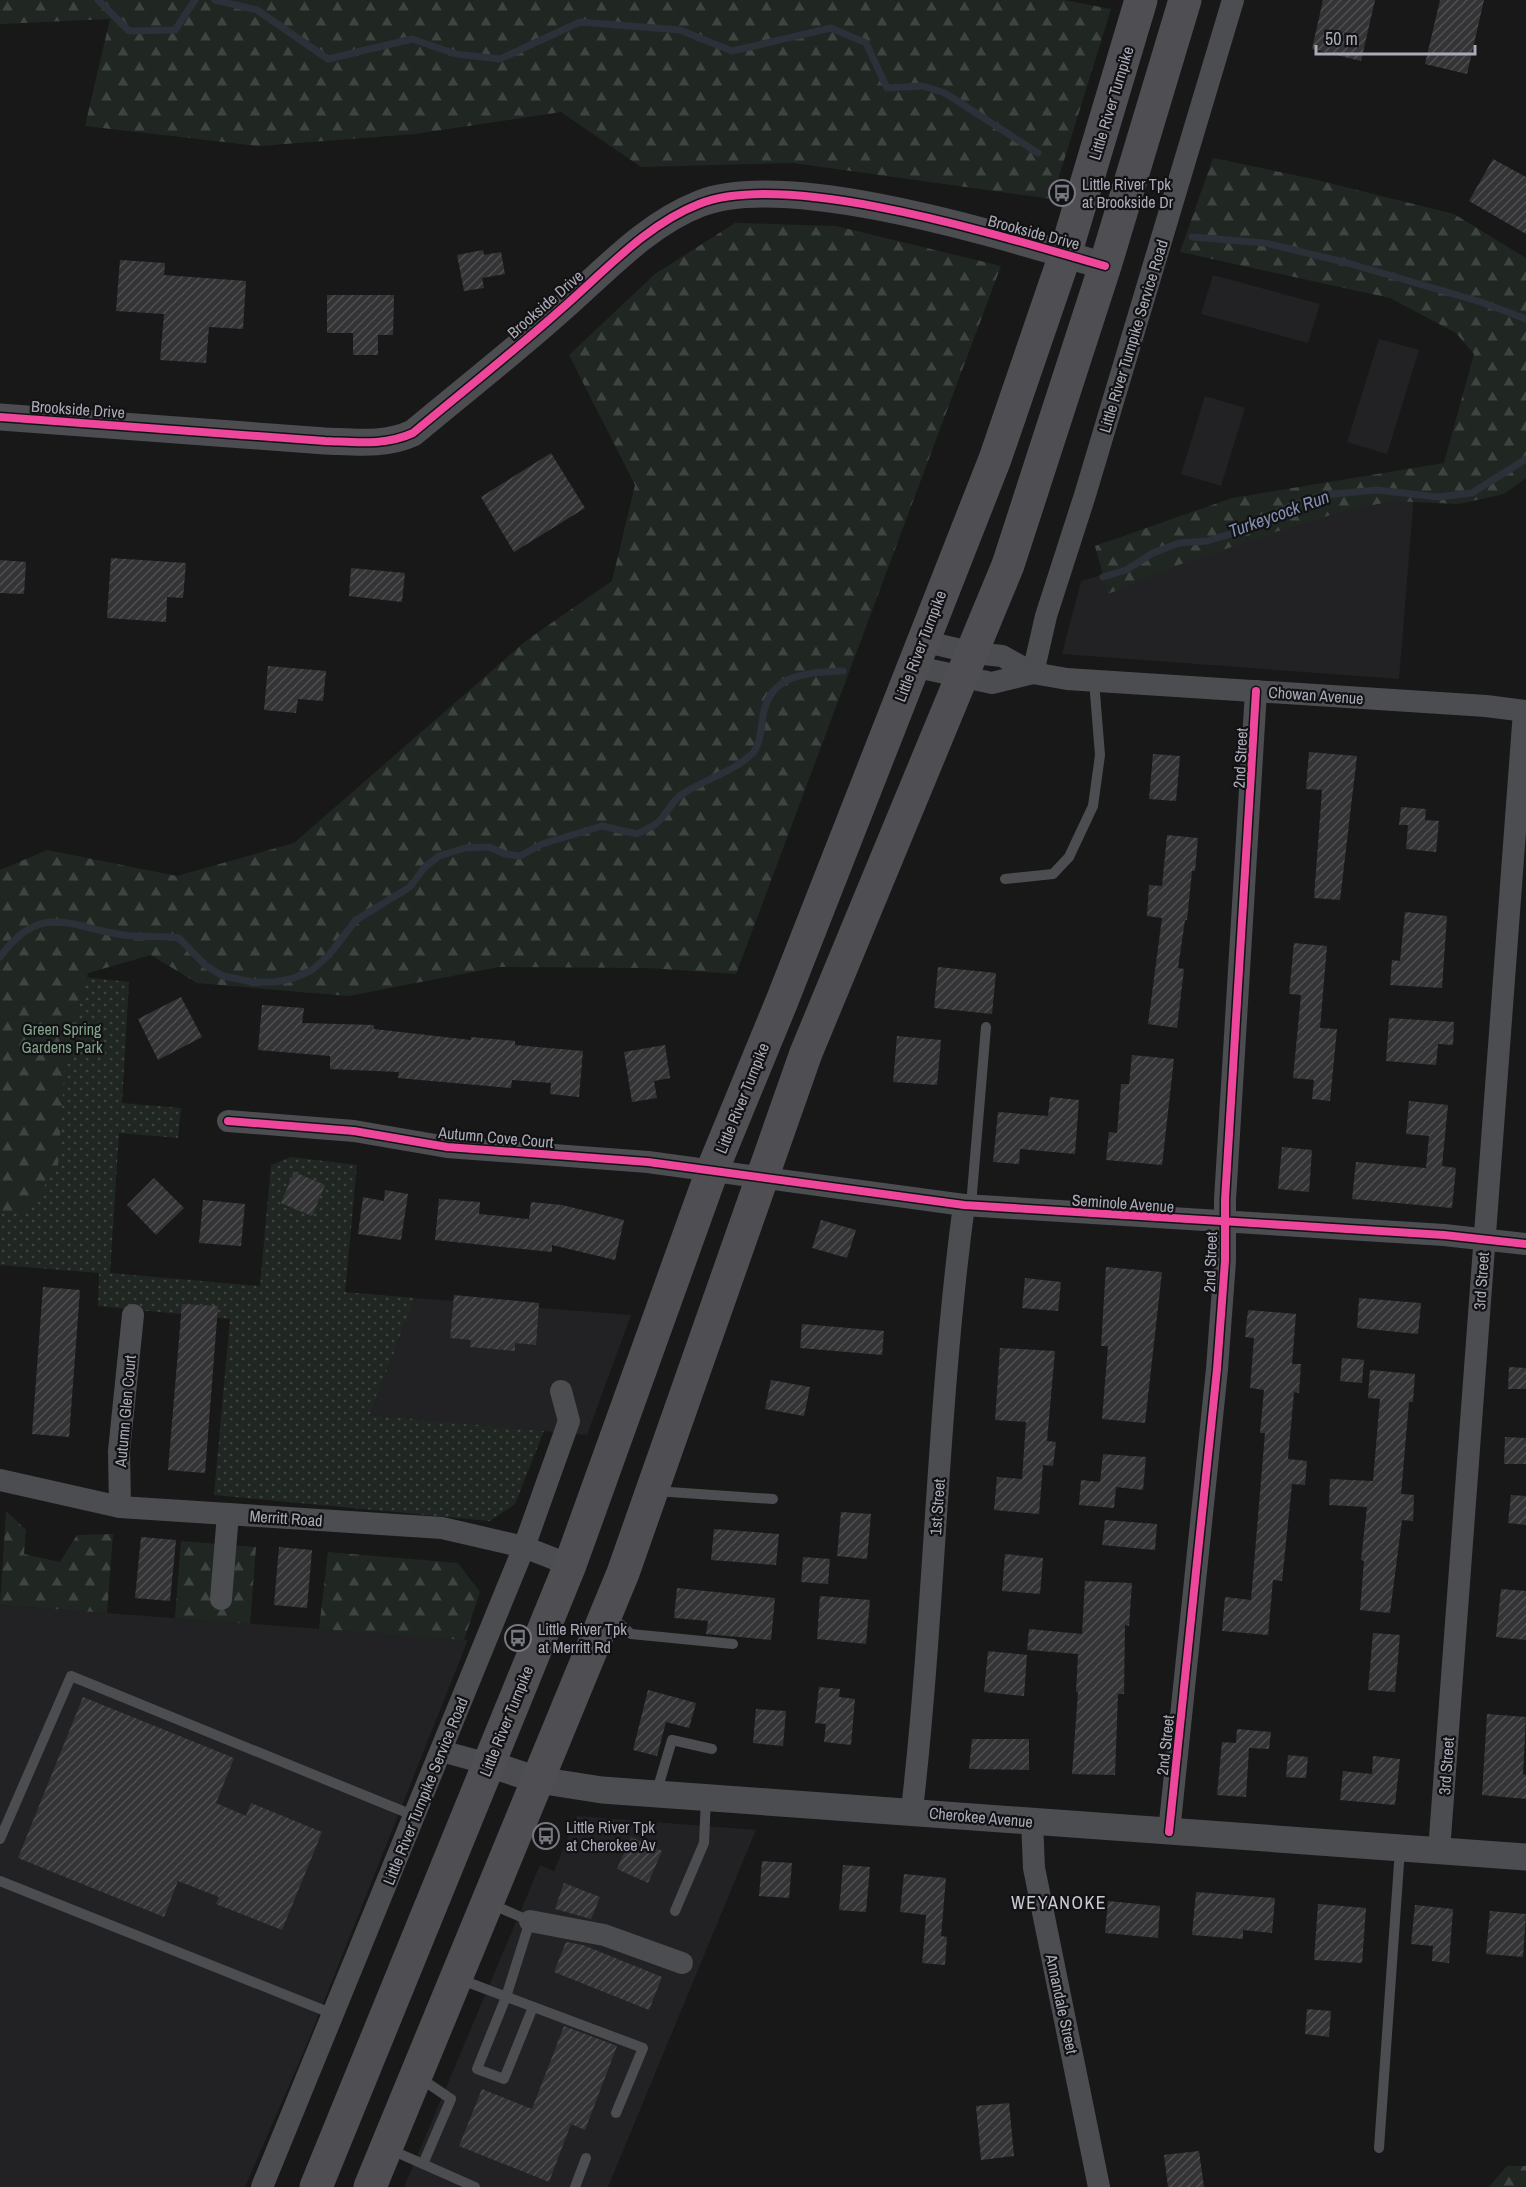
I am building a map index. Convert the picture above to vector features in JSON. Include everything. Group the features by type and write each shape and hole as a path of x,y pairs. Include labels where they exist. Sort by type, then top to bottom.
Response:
{"main road":[{"name":"Little River Turnpike","path":"316,2187 570,1565 712,1172 782,1001 995,459 1065,255 1141,0"},
{"path":"370,2187 607,1612 839,969 969,665 1008,565 1105,266 1185,0"}],"street":[{"name":"Little River Turnpike Service Road","path":"1034,673 1046,616 1113,406 1233,0"},
{"name":"Brookside Drive","path":"0,417 303,440 374,443 397,441 422,425 650,233 698,204 723,196 754,192 794,194 880,209 1105,266"},
{"name":"Chowan Avenue","path":"917,653 969,665 992,683 1034,673 1094,681 1486,706 1525,711"},
{"name":"2nd Street","path":"1169,1832 1217,1368 1225,1261 1225,1223 1256,691"},
{"name":"3rd Street","path":"1440,1851 1525,711"},
{"name":"Autumn Cove Court","path":"228,1121 354,1131 447,1147 648,1162 762,1179"},
{"name":"Seminole Avenue","path":"762,1179 967,1205 1526,1244"},
{"name":"1st Street","path":"912,1810 921,1729 952,1292 967,1205"},
{"name":"Autumn Glen Court","path":"120,1507 119,1451 133,1315"},
{"name":"Little River Turnpike Service Road","path":"262,2187 524,1548 569,1421 561,1391"},
{"name":"Merritt Road","path":"0,1480 120,1507 442,1528 524,1548 570,1565"},
{"path":"221,1599 228,1514"},
{"name":"Cherokee Avenue","path":"441,1751 538,1780 656,1794 912,1810 1169,1832 1526,1857"},
{"name":"Annandale Street","path":"1032,1821 1034,1868 1099,2187"},
{"path":"530,1921 604,1935 682,1963"}],"lane":[{"path":"1005,879 1053,874 1069,857 1093,806 1100,755 1094,681"},
{"path":"967,1205 986,1027"},
{"path":"652,1490 773,1499"},
{"path":"607,1612 631,1634 733,1644"},
{"path":"0,1839 71,1676 415,1816"},
{"path":"656,1794 672,1740 712,1749"},
{"path":"675,1911 704,1844 706,1798"},
{"path":"1379,2148 1400,1848"},
{"path":"0,1881 333,2014"},
{"path":"488,1902 530,1921 506,1996 477,2069 504,2079 533,2007"},
{"path":"456,1978 643,2048 616,2113"},
{"path":"416,2075 451,2099 423,2164"},
{"path":"386,2148 475,2187"},
{"path":"575,2187 586,2158"}],"shaded area":[{"path":"1213,275 1320,304 1308,343 1201,314"},
{"path":"1379,339 1419,350 1387,454 1347,442"},
{"path":"1205,396 1245,408 1221,486 1181,474"},
{"path":"1415,483 1399,679 1062,654 1081,581"},
{"path":"415,1298 631,1315 587,1435 370,1415"},
{"path":"0,1605 468,1640 305,2049 245,2187 0,2187"},
{"path":"577,1816 756,1830 608,2187 404,2187 540,1865 554,1871"}],"green space":[{"path":"0,0 1064,0 1111,9 1052,199 793,163 641,167 561,112 415,134 259,146 85,126 110,19 0,24"},
{"path":"1213,158 1309,178 1454,214 1526,258 1526,478 1504,494 1459,504 1393,501 1348,510 1181,564 1108,594 1095,546 1232,498 1444,463 1474,354 1456,333 1390,298 1180,252"},
{"name":"Green Spring Gardens Park","path":"735,223 836,226 1001,266 736,974 649,968 499,967 348,996 197,983 151,955 88,973 65,1063 58,1166 25,1214 0,1212 0,870 47,850 177,876 294,843 527,640 612,581 635,485 569,355 655,274"},
{"name":"Green Spring Gardens Park","path":"38,972 129,982 122,1103 181,1108 178,1138 119,1133 110,1273 260,1286 271,1165 291,1157 357,1165 345,1292 415,1298 370,1415 544,1431 515,1504 490,1521 214,1495 230,1319 98,1306 99,1273 0,1265 0,1002"},
{"path":"6,1511 26,1530 24,1554 60,1562 77,1535 113,1534 107,1613 0,1605"},
{"path":"181,1541 256,1547 250,1624 175,1618"},
{"path":"328,1552 458,1563 480,1592 464,1640 319,1629"},
{"path":"1507,2166 1526,2166 1526,2187 1489,2187"}],"building":[{"path":"1323,0 1375,0 1361,61 1312,49"},
{"path":"1440,0 1484,0 1467,74 1425,64"},
{"path":"1493,159 1526,177 1526,234 1469,201"},
{"path":"483,250 484,255 501,252 505,274 482,278 484,288 464,291 457,255"},
{"path":"120,260 165,263 164,275 246,281 243,329 209,327 206,363 160,360 164,314 116,311"},
{"path":"327,295 394,295 393,335 378,335 378,355 353,355 353,333 327,333"},
{"path":"551,453 585,508 514,552 481,497"},
{"path":"111,558 186,563 183,598 167,597 166,622 107,618"},
{"path":"0,560 26,562 24,594 0,593"},
{"path":"351,568 405,573 402,602 349,596"},
{"path":"268,666 326,671 323,701 298,699 296,713 264,710"},
{"path":"1309,752 1357,756 1340,900 1314,898 1322,790 1306,789"},
{"path":"1153,754 1180,756 1176,801 1149,799"},
{"path":"1401,807 1426,809 1425,820 1439,821 1436,852 1406,849 1408,825 1399,825"},
{"path":"1167,835 1198,838 1195,871 1192,871 1187,920 1185,920 1178,968 1184,969 1177,1028 1148,1024 1162,918 1147,916 1149,885 1162,886"},
{"path":"1405,912 1447,916 1442,988 1390,985 1392,960 1400,961"},
{"path":"1294,943 1327,946 1320,1028 1337,1029 1330,1101 1312,1099 1314,1080 1293,1078 1301,995 1289,994"},
{"path":"938,967 996,973 992,1014 934,1008"},
{"path":"181,997 202,1037 158,1060 138,1019"},
{"path":"262,1005 304,1008 302,1023 374,1025 374,1029 471,1040 471,1037 515,1041 515,1045 583,1051 579,1097 550,1094 551,1083 512,1080 511,1088 398,1078 399,1072 330,1069 330,1056 258,1050"},
{"path":"1389,1018 1454,1022 1453,1045 1438,1044 1436,1065 1386,1061"},
{"path":"897,1036 941,1040 937,1085 893,1082"},
{"path":"665,1045 670,1078 654,1081 657,1098 632,1102 624,1052"},
{"path":"1132,1055 1174,1059 1162,1165 1106,1160 1109,1132 1117,1133 1121,1084 1129,1084"},
{"path":"1050,1097 1079,1100 1075,1154 1020,1149 1019,1164 993,1162 998,1112 1048,1116"},
{"path":"1409,1101 1448,1105 1442,1166 1456,1168 1452,1208 1352,1199 1356,1162 1426,1168 1429,1136 1406,1134"},
{"path":"1282,1147 1312,1150 1309,1192 1278,1189"},
{"path":"294,1172 325,1185 312,1216 281,1203"},
{"path":"154,1178 184,1208 156,1235 127,1205"},
{"path":"385,1190 408,1194 401,1240 358,1234 363,1197 384,1201"},
{"path":"439,1199 480,1202 479,1214 529,1219 531,1202 562,1205 624,1220 615,1260 552,1245 552,1252 435,1240"},
{"path":"203,1200 245,1204 241,1246 199,1243"},
{"path":"821,1220 856,1230 847,1258 812,1248"},
{"path":"1106,1267 1162,1272 1145,1423 1102,1419 1108,1346 1101,1346"},
{"path":"1025,1278 1061,1282 1058,1311 1022,1308"},
{"path":"43,1287 80,1290 69,1437 32,1434"},
{"path":"454,1295 539,1303 536,1345 515,1343 515,1351 470,1347 471,1340 450,1338"},
{"path":"1359,1298 1421,1303 1418,1334 1357,1328"},
{"path":"182,1304 218,1306 205,1473 168,1470"},
{"path":"1248,1310 1296,1314 1292,1364 1301,1364 1299,1393 1294,1392 1288,1459 1307,1461 1305,1485 1292,1484 1282,1581 1273,1580 1268,1635 1222,1631 1225,1597 1251,1600 1265,1433 1260,1433 1264,1390 1250,1388 1254,1338 1245,1337"},
{"path":"802,1324 884,1331 882,1355 800,1348"},
{"path":"1000,1348 1055,1351 1047,1441 1056,1442 1053,1466 1043,1465 1039,1514 994,1510 997,1477 1022,1479 1026,1422 995,1420"},
{"path":"1342,1358 1364,1360 1362,1383 1340,1381"},
{"path":"1509,1367 1526,1368 1526,1389 1508,1389"},
{"path":"1370,1370 1415,1374 1413,1402 1409,1402 1401,1494 1414,1495 1413,1521 1402,1520 1390,1613 1360,1610 1364,1561 1361,1560 1367,1507 1329,1505 1330,1479 1373,1481 1380,1399 1368,1398"},
{"path":"771,1380 810,1387 804,1416 765,1409"},
{"path":"1505,1437 1526,1438 1526,1464 1504,1464"},
{"path":"1103,1454 1146,1457 1143,1490 1116,1487 1114,1508 1079,1505 1081,1480 1100,1482"},
{"path":"1511,1495 1526,1496 1526,1525 1508,1523"},
{"path":"841,1512 871,1514 867,1559 837,1556"},
{"path":"1105,1520 1157,1524 1155,1550 1102,1545"},
{"path":"714,1529 779,1534 776,1565 711,1560"},
{"path":"141,1537 176,1540 170,1601 135,1598"},
{"path":"279,1547 312,1550 307,1608 274,1605"},
{"path":"1005,1554 1043,1558 1040,1594 1002,1591"},
{"path":"803,1557 830,1559 828,1584 801,1582"},
{"path":"1085,1581 1132,1583 1129,1626 1125,1625 1124,1694 1118,1694 1115,1775 1072,1774 1078,1692 1076,1692 1078,1654 1027,1650 1029,1629 1082,1634"},
{"path":"677,1588 775,1598 771,1640 706,1634 708,1621 674,1618"},
{"path":"1501,1589 1526,1591 1526,1640 1496,1637"},
{"path":"820,1596 870,1600 866,1644 817,1639"},
{"path":"1373,1633 1400,1635 1395,1692 1368,1690"},
{"path":"988,1651 1027,1655 1024,1696 984,1692"},
{"path":"819,1687 840,1689 839,1697 855,1699 851,1745 824,1742 826,1724 815,1723"},
{"path":"648,1690 696,1703 689,1728 666,1722 657,1756 633,1750"},
{"path":"83,1697 234,1758 216,1803 246,1816 251,1803 322,1832 282,1930 216,1904 219,1897 178,1881 164,1917 18,1858"},
{"path":"756,1709 786,1711 783,1746 753,1743"},
{"path":"1487,1714 1526,1717 1523,1774 1526,1775 1526,1799 1482,1795"},
{"path":"1237,1729 1271,1732 1269,1749 1249,1748 1246,1797 1217,1795 1222,1742 1236,1743"},
{"path":"972,1739 1029,1739 1029,1770 969,1769"},
{"path":"1288,1755 1308,1757 1306,1778 1286,1777"},
{"path":"1373,1756 1400,1759 1395,1805 1340,1800 1343,1771 1372,1774"},
{"path":"631,1837 662,1851 648,1883 617,1869"},
{"path":"762,1861 792,1863 789,1898 759,1896"},
{"path":"843,1865 870,1867 866,1912 839,1910"},
{"path":"904,1874 946,1878 941,1936 947,1937 945,1965 922,1963 926,1915 900,1912"},
{"path":"564,1883 600,1897 591,1919 555,1909"},
{"path":"1196,1892 1275,1898 1272,1933 1243,1930 1243,1939 1192,1935"},
{"path":"1108,1901 1160,1906 1158,1938 1105,1933"},
{"path":"1318,1904 1366,1908 1362,1963 1314,1960"},
{"path":"1415,1905 1453,1909 1449,1963 1432,1961 1433,1946 1411,1944"},
{"path":"1490,1911 1526,1914 1523,1957 1486,1954"},
{"path":"566,1942 583,1945 662,1977 649,2010 554,1972"},
{"path":"1307,2009 1331,2011 1329,2037 1305,2034"},
{"path":"564,2026 617,2046 585,2130 571,2124 549,2182 459,2146 482,2089 532,2109"},
{"path":"1009,2103 1014,2156 981,2160 976,2106"},
{"path":"1199,2151 1204,2187 1168,2187 1164,2155"}],"waterway":[{"name":"Turkeycock Run","path":"98,0 129,31 175,30 195,0"},
{"name":"Turkeycock Run","path":"215,0 257,10 328,59 412,39 456,54 500,59 580,22 680,30 732,51 831,28 866,43 887,88 923,86 945,93 1038,153"},
{"name":"Turkeycock Run","path":"1192,237 1265,243 1344,262 1481,302 1526,319"},
{"name":"Turkeycock Run","path":"1103,577 1126,570 1153,553 1179,543 1207,541 1234,533 1290,506 1323,495 1377,490 1438,497 1472,493 1526,459"},
{"name":"Turkeycock Run","path":"0,957 15,940 29,929 43,923 57,922 124,935 179,938 205,965 223,976 253,982 276,982 294,978 312,970 329,955 356,920 410,887 425,867 439,856 465,848 489,847 505,854 520,856 542,844 602,826 637,834 653,826 681,795 736,766 753,753 757,747 765,707 771,694 779,686 801,675 843,671"}],"cycle path":[{"path":"0,417 325,441 370,442 402,437 413,433 660,224 699,204 738,195 787,195 900,211 1105,266"},
{"path":"1169,1832 1217,1369 1256,691"},
{"path":"228,1121 354,1131 447,1147 648,1162 964,1205 1444,1235 1526,1244"}],"place":[{"name":"Little River Tpk at Brookside Dr","path":"1062,193"},
{"name":"Little River Tpk at Merritt Rd","path":"518,1638"},
{"name":"Little River Tpk at Cherokee Av","path":"546,1836"}],"district":[{"name":"WEYANOKE","path":"1059,1903"}]}
